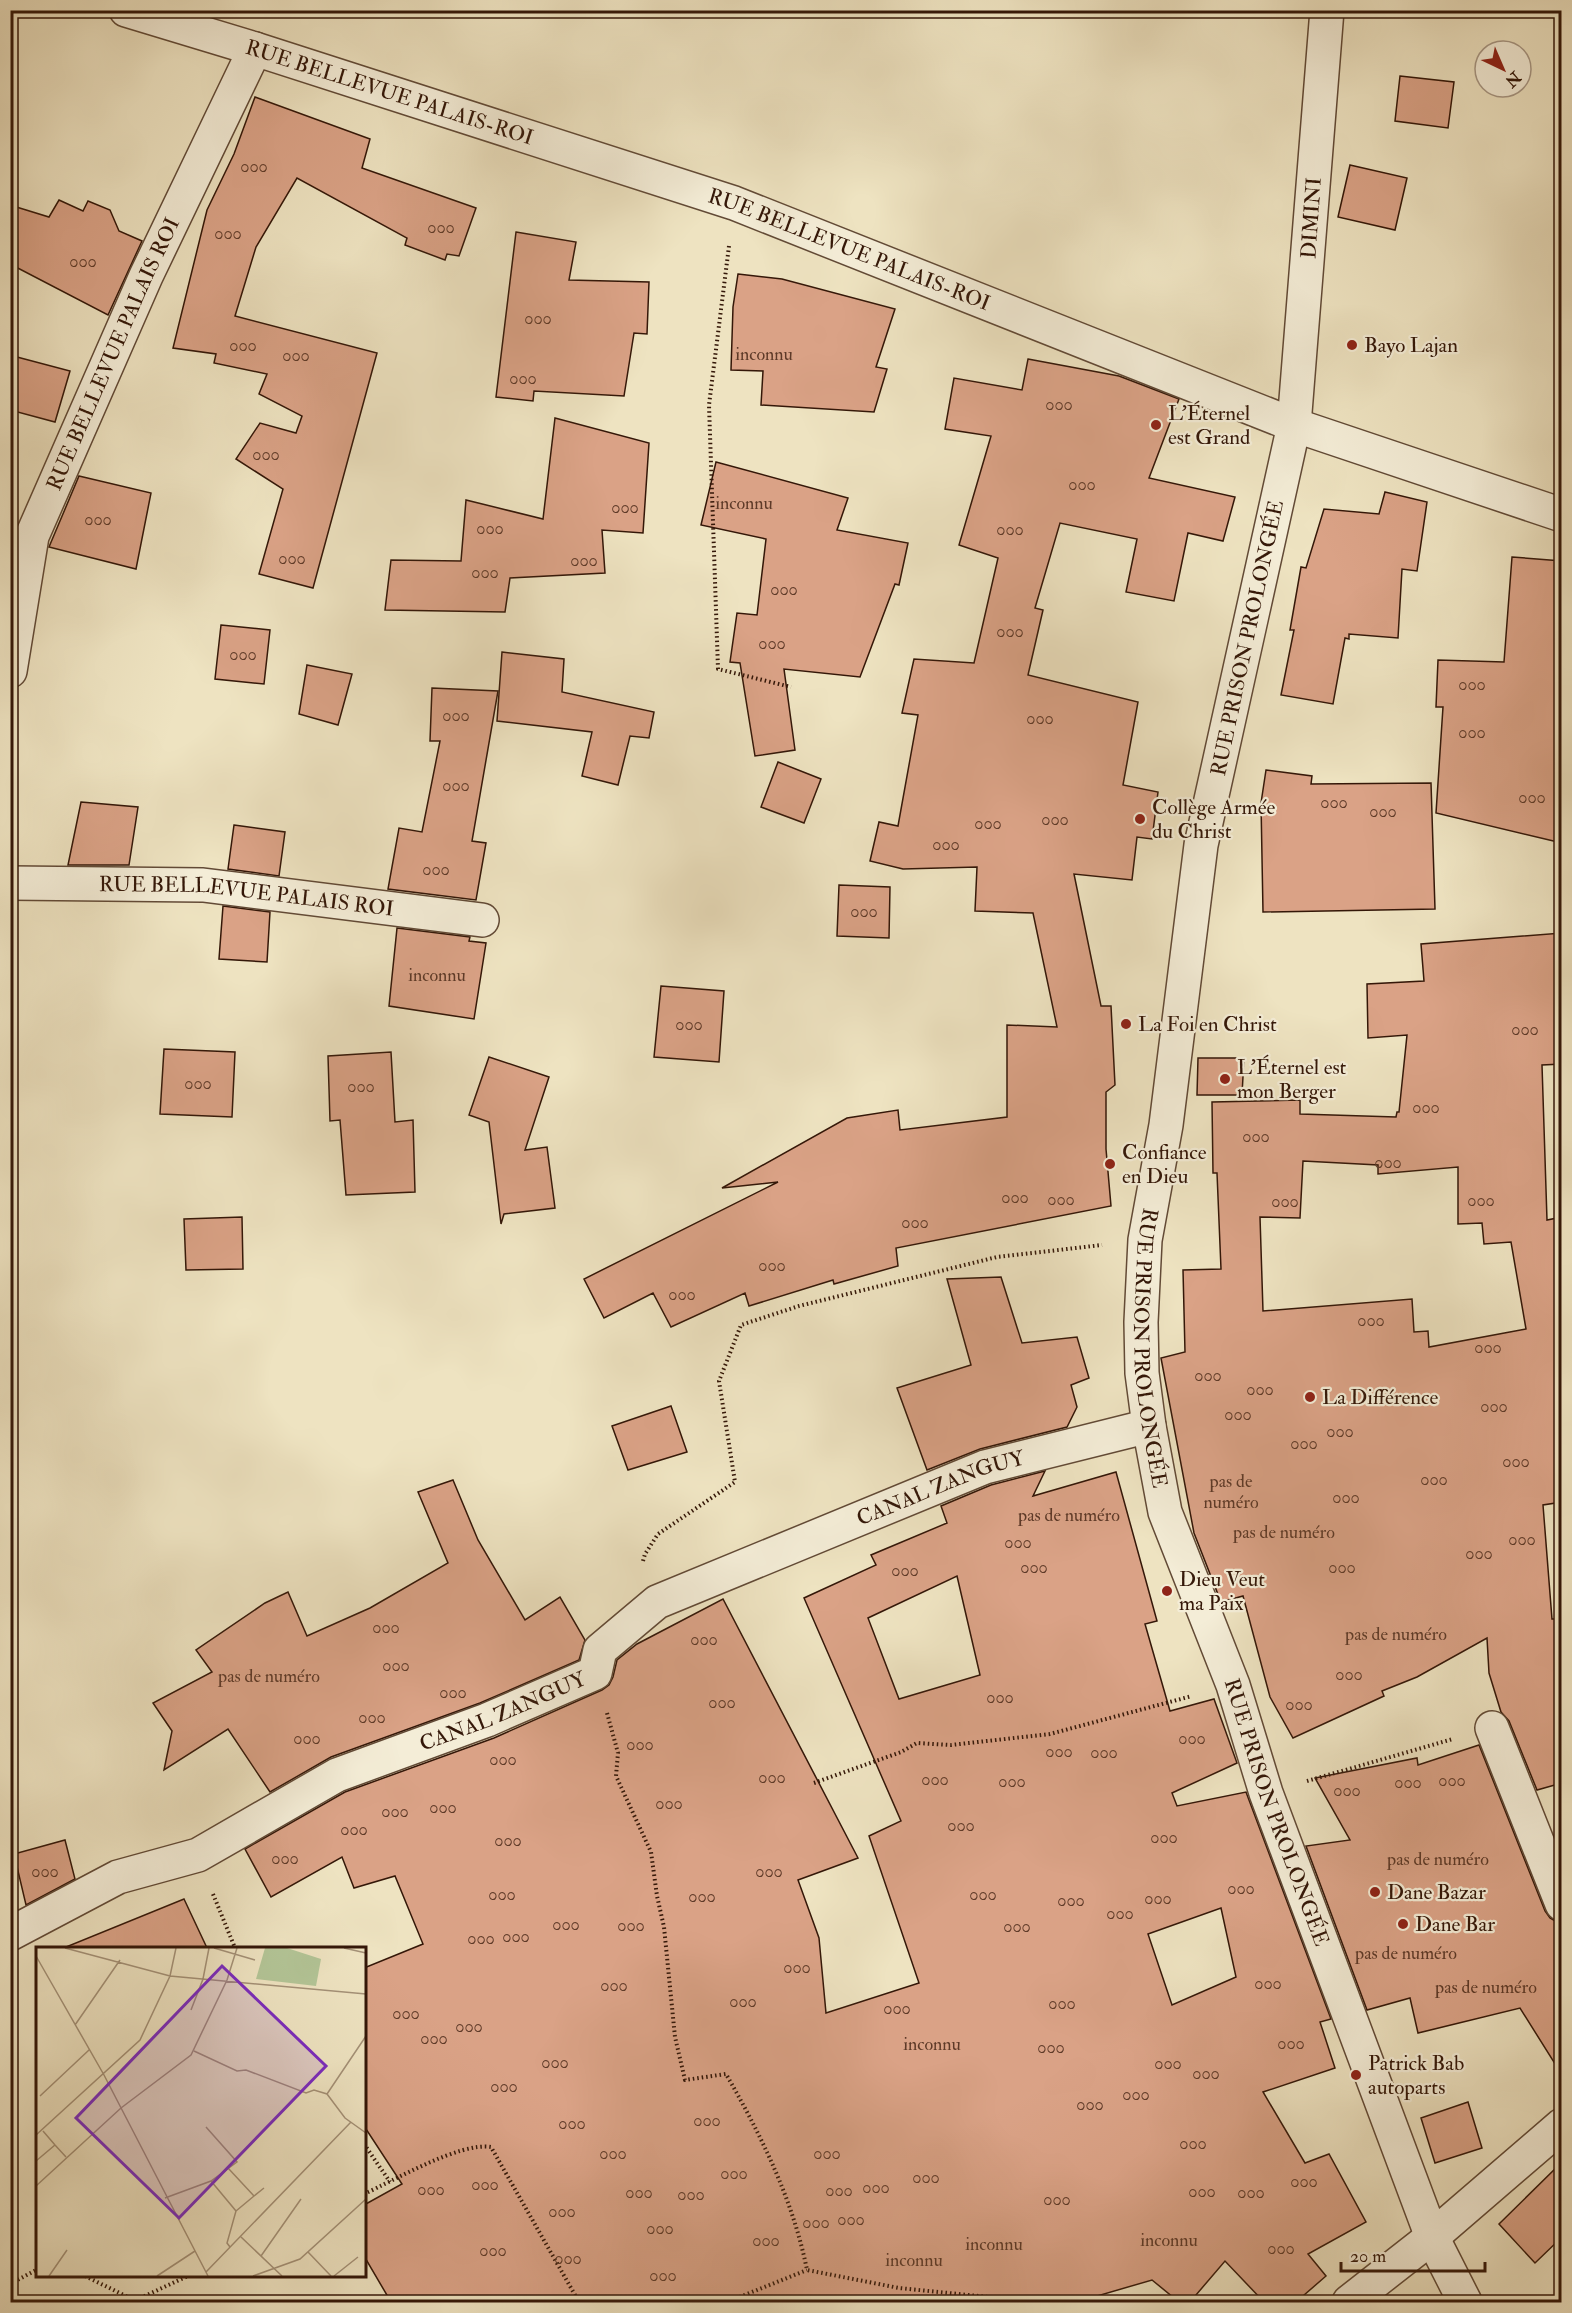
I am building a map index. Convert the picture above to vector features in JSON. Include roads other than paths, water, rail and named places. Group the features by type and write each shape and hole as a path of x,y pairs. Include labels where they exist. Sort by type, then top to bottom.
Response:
{"street":[{"name":"RUE BELLEVUE PALAIS-ROI","path":"126,10 255,49 734,203 1294,425 1562,514"},
{"name":"DIMINI","path":"1294,425 1327,10"},
{"name":"RUE BELLEVUE PALAIS ROI","path":"10,671 21,535 255,49"},
{"name":"RUE PRISON PROLONGÉE","path":"1294,425 1201,845 1166,1125 1145,1239 1141,1322 1142,1363 1149,1426 1165,1512 1233,1685 1266,1793 1432,2237 1465,2302"},
{"name":"RUE BELLEVUE PALAIS ROI","path":"10,883 203,885 482,920"},
{"name":"CANAL ZANGUY","path":"10,1934 118,1877 198,1855 337,1775 487,1720 595,1673 600,1650 657,1602 985,1467 1149,1426"},
{"path":"1492,1728 1562,1904"},
{"path":"1348,2302 1432,2237 1562,2125"}],"place":[{"name":"Bayo Lajan","path":"1352,345"},
{"name":"L'Éternel est Grand","path":"1156,425"},
{"name":"Collège Armée du Christ","path":"1140,819"},
{"name":"La Foi en Christ","path":"1126,1024"},
{"name":"L'Éternel est mon Berger","path":"1225,1079"},
{"name":"Confiance en Dieu","path":"1110,1164"},
{"name":"La Différence","path":"1310,1397"},
{"name":"Dieu Veut ma Paix","path":"1167,1591"},
{"name":"Dane Bazar","path":"1375,1892"},
{"name":"Dane Bar","path":"1403,1924"},
{"name":"Patrick Bab autoparts","path":"1356,2075"}]}
